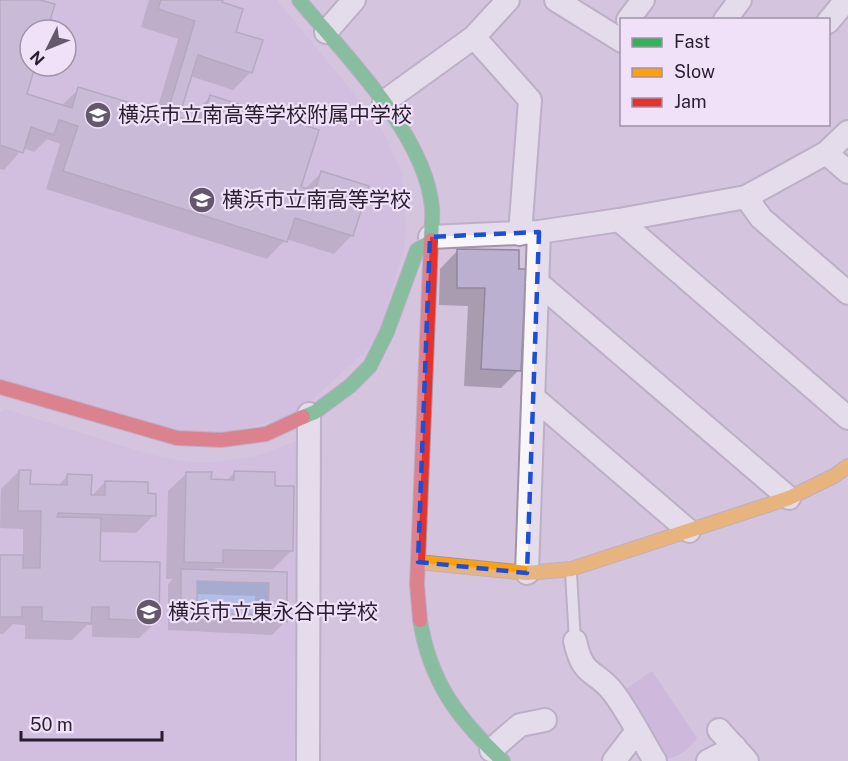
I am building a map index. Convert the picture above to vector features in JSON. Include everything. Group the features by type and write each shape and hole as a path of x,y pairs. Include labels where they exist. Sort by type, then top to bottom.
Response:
{"street":[{"path":"299,0 384,102 412,146 427,182 432,208 418,612 422,640 430,666 459,715 476,737 497,755 520,725 545,720"},
{"path":"326,32 354,0"},
{"path":"384,102 474,37 508,0"},
{"path":"556,0 619,36"},
{"path":"630,18 643,0"},
{"path":"726,18 740,0"},
{"path":"830,20 846,0"},
{"path":"474,37 530,100 530,233 537,282 526,573"},
{"path":"0,387 177,438 221,440 266,434 309,414 350,386 370,366 387,332 417,250 430,239 530,233 619,220 746,197 826,153 848,132"},
{"path":"826,153 848,172"},
{"path":"746,197 761,218 848,293"},
{"path":"619,220 848,418"},
{"path":"537,282 789,498"},
{"path":"533,397 689,531"},
{"path":"308,761 309,414"},
{"path":"418,562 526,573 571,568 789,498 834,476 848,466"},
{"path":"575,641 578,655 585,669 612,691 655,761"},
{"path":"719,730 741,754"},
{"path":"614,761 637,731"},
{"path":"708,761 741,754"}],"lane":[{"path":"571,568 575,641"}],"highlighted area":[{"path":"539,232 527,573 418,562 430,237"}],"shaded area":[{"name":"横浜市立南高等学校","path":"0,0 277,0 380,125 402,173 406,227 404,248 377,341 294,416 201,439 0,382"},
{"name":"横浜市立東永谷中学校","path":"5,409 149,454 182,461 209,463 256,456 297,441 300,443 295,761 0,761 0,413"},
{"path":"652,671 697,738 683,752 669,759 664,759 623,691"}],"water":[{"path":"197,581 269,583 268,615 197,613"}],"building":[{"path":"0,0 40,0 55,4 51,18 18,18 18,78 32,78 27,94 72,108 78,87 167,114 195,21 158,9 161,0 223,0 222,2 243,9 236,32 263,40 252,73 198,55 179,117 201,124 210,95 319,130 301,187 315,191 321,171 369,186 353,236 295,218 287,242 63,171 78,126 59,120 54,135 31,127 23,153 0,145"},
{"path":"457,249 519,250 519,269 526,269 521,371 481,369 485,288 457,288"},
{"path":"19,470 31,470 30,484 67,485 67,474 92,475 91,495 105,495 105,481 148,482 148,493 156,494 156,516 58,513 57,517 101,518 100,561 160,562 159,621 109,619 109,607 92,607 91,623 42,621 42,607 22,607 22,617 0,617 0,555 23,555 23,568 40,568 41,511 18,511"},
{"path":"234,471 275,472 275,486 294,486 293,551 223,550 223,563 184,562 186,472 212,472 211,479 234,480"},
{"path":"181,569 287,572 287,622 181,616","holes":["197,581 269,583 268,615 197,613"]}],"traffic: fast":[{"path":"299,0 380,97 415,152 426,180 432,208 431,240"},
{"path":"303,417 315,412 350,386 370,366 387,332 417,250 430,242"},
{"path":"420,620 431,662 448,698 472,730 503,761"}],"traffic: slow":[{"path":"418,562 527,573 571,569 789,498 834,476 848,466"}],"traffic: jam":[{"path":"420,620 417,584 431,240"},
{"path":"0,387 177,438 221,440 266,434 303,417"}],"place":[{"name":"横浜市立南高等学校附属中学校","path":"98,115"},
{"name":"横浜市立南高等学校","path":"202,200"},
{"name":"横浜市立東永谷中学校","path":"149,612"}]}
